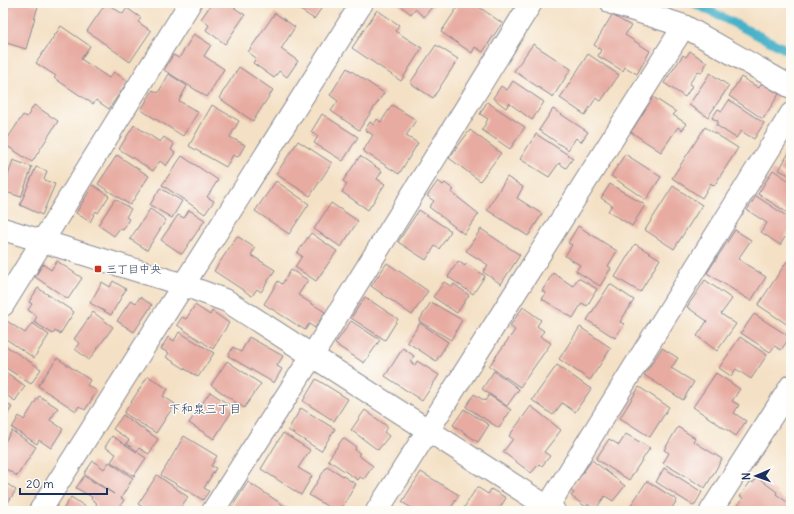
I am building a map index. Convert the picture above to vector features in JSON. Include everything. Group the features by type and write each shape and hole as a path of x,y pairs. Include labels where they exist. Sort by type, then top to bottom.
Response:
{"street":[{"path":"3,304 43,242 190,3"},
{"path":"40,511 362,3"},
{"path":"213,511 312,356 531,3"},
{"path":"612,3 684,26 791,88"},
{"path":"377,511 684,26"},
{"path":"3,229 184,285 227,301 549,510 791,114"},
{"path":"711,511 791,386"}],"building":[{"path":"9,3 27,3 38,6 26,49 3,42 3,24"},
{"path":"106,3 123,14 127,8 141,18 138,22 151,31 130,62 87,31"},
{"path":"212,3 227,3 245,15 225,44 206,30 209,25 201,19"},
{"path":"290,3 325,3 314,19"},
{"path":"397,3 435,3 424,17 415,9 411,14"},
{"path":"482,3 479,7 502,23 483,52 475,47 472,53 441,32 457,8 452,4"},
{"path":"377,10 399,25 395,31 422,48 401,81 352,48"},
{"path":"275,13 295,27 281,49 298,61 287,77 279,71 274,78 253,63 256,58 248,52"},
{"path":"612,15 631,26 625,35 650,51 637,74 625,67 623,71 598,56 601,50 594,45"},
{"path":"61,26 90,46 81,59 109,78 114,72 128,81 109,109 96,100 93,104 54,78 56,76 36,63"},
{"path":"194,34 211,45 204,56 224,69 207,97 164,70 173,55 179,58"},
{"path":"533,44 571,69 553,97 514,71"},
{"path":"436,45 458,59 433,98 410,83"},
{"path":"690,51 707,63 701,73 698,71 689,84 692,86 685,97 664,83 683,55 686,57"},
{"path":"588,54 619,75 601,101 596,98 585,115 560,98"},
{"path":"239,67 273,90 253,121 219,98"},
{"path":"347,68 384,93 359,130 331,111 338,101 330,95"},
{"path":"710,73 729,86 708,117 689,105"},
{"path":"169,74 187,86 179,101 198,112 183,136 141,110 153,90 158,93"},
{"path":"741,77 759,88 762,83 779,94 763,119 729,96"},
{"path":"513,81 544,102 532,120 509,103 506,108 493,98 501,86 507,90"},
{"path":"653,97 676,112 673,115 687,124 682,130 678,127 661,152 631,132"},
{"path":"729,100 764,123 754,139 741,131 736,138 716,125 718,121 712,118 718,109 722,111"},
{"path":"487,102 525,127 510,149 482,130 488,119 480,114"},
{"path":"34,105 58,121 32,162 4,144 23,115 27,117"},
{"path":"212,105 239,121 230,137 245,145 238,157 233,155 226,167 189,146"},
{"path":"392,105 416,120 406,136 418,143 399,174 363,151 373,135 365,130 370,122 374,125 377,119 381,122"},
{"path":"553,109 588,132 581,142 576,138 568,150 539,130"},
{"path":"322,114 358,137 343,161 314,143 318,136 311,132"},
{"path":"134,125 160,142 164,137 174,144 171,150 175,153 166,166 160,161 153,171 119,149"},
{"path":"705,127 738,148 714,186 711,183 702,198 672,178"},
{"path":"470,130 501,153 480,181 449,158"},
{"path":"536,134 573,158 566,168 559,163 549,177 520,159"},
{"path":"298,141 332,163 310,196 276,174"},
{"path":"791,149 791,176 779,170"},
{"path":"3,153 7,154 3,164"},
{"path":"625,154 661,177 646,200 611,176"},
{"path":"117,155 149,176 130,205 98,184"},
{"path":"182,156 218,180 207,197 214,201 205,214 162,185"},
{"path":"360,156 382,171 377,179 385,184 368,210 342,192 347,184 343,181"},
{"path":"13,160 32,167 21,197 3,191"},
{"path":"36,167 47,171 44,180 55,184 42,215 20,205"},
{"path":"773,170 791,182 791,215 758,194"},
{"path":"507,177 523,187 517,198 542,214 528,236 487,210"},
{"path":"276,181 309,204 289,234 255,211"},
{"path":"438,181 443,185 445,183 454,190 451,192 479,214 464,234 429,207 434,201 427,196"},
{"path":"610,184 645,205 632,226 608,211 612,205 601,198"},
{"path":"93,185 109,196 98,213 96,211 90,222 76,213"},
{"path":"673,186 702,205 674,249 645,230"},
{"path":"160,188 182,201 172,218 150,205"},
{"path":"756,196 791,219 791,228 780,245 761,232 767,223 747,210"},
{"path":"115,199 131,209 126,217 129,219 123,230 120,228 114,236 98,225"},
{"path":"331,203 358,221 341,247 314,229"},
{"path":"150,209 166,220 147,250 130,239"},
{"path":"189,210 205,220 182,254 161,240 178,215 184,218"},
{"path":"419,210 451,231 439,249 435,246 426,260 398,242"},
{"path":"578,226 617,251 608,266 611,268 600,286 576,271 580,265 565,256 572,245 568,243"},
{"path":"481,229 520,255 501,284 483,272 488,265 466,251"},
{"path":"735,230 751,240 738,259 766,277 751,301 707,273"},
{"path":"311,233 337,251 316,281 295,267 302,256 297,253"},
{"path":"237,236 255,248 251,255 275,270 261,292 257,289 252,296 214,271"},
{"path":"635,244 660,259 640,292 615,277"},
{"path":"57,261 82,278 68,299 35,277 43,264 51,270"},
{"path":"458,261 465,266 466,263 485,276 473,294 448,277"},
{"path":"787,261 791,264 791,327 758,305"},
{"path":"387,263 428,291 412,315 371,286"},
{"path":"291,270 308,280 298,295 325,312 315,328 309,324 305,330 264,304 278,281 282,284"},
{"path":"553,273 573,286 578,278 597,289 587,306 582,303 573,318 542,299 546,293 542,291"},
{"path":"705,280 732,299 721,314 736,324 717,351 697,336 707,321 687,307"},
{"path":"113,281 126,289 111,315 90,303 102,282 110,287"},
{"path":"444,282 452,287 454,284 469,295 457,313 433,297"},
{"path":"610,284 634,300 620,322 624,324 615,338 587,320"},
{"path":"38,288 74,312 60,334 55,331 53,334 34,322 37,316 28,310 32,304 29,302"},
{"path":"140,297 152,305 134,332 117,321 131,300 136,303"},
{"path":"365,297 398,319 385,340 351,318"},
{"path":"431,302 462,320 451,340 419,321"},
{"path":"195,305 210,315 212,311 229,323 213,349 177,325 182,317 186,319"},
{"path":"523,307 541,320 537,326 544,331 540,336 551,343 520,387 489,366 515,330 510,326"},
{"path":"93,312 113,327 89,360 75,349 79,343 74,339"},
{"path":"754,314 790,337 781,350 775,346 770,352 741,333"},
{"path":"7,321 25,333 32,323 49,335 34,358 3,337 3,327"},
{"path":"351,321 380,340 364,363 335,344"},
{"path":"420,323 448,342 436,361 407,342"},
{"path":"580,327 611,348 590,380 559,359"},
{"path":"179,332 214,353 198,377 166,357 169,353 161,349 168,337 174,341"},
{"path":"249,337 283,356 277,366 282,369 274,383 228,356 233,347 241,352"},
{"path":"740,337 767,355 751,379 736,369 731,376 719,368"},
{"path":"3,344 41,369 31,384 3,366"},
{"path":"403,348 414,356 410,362 415,365 417,361 439,375 422,401 385,376"},
{"path":"662,348 678,358 671,368 694,382 683,400 644,375"},
{"path":"57,358 90,380 87,385 97,391 85,410 79,406 76,411 38,386"},
{"path":"227,361 261,384 244,408 211,385"},
{"path":"557,365 591,389 575,412 562,403 553,415 532,400"},
{"path":"3,370 25,386 15,401 3,393"},
{"path":"494,371 519,389 507,406 482,389"},
{"path":"716,373 740,389 732,401 739,405 734,413 746,421 736,436 693,407"},
{"path":"148,376 168,389 163,396 175,404 156,433 124,413"},
{"path":"316,379 348,399 334,421 303,401"},
{"path":"639,387 669,407 650,437 620,418"},
{"path":"210,392 234,408 214,439 189,423"},
{"path":"474,394 485,401 489,395 511,410 499,428 466,407"},
{"path":"39,396 58,408 50,420 63,429 51,448 39,440 37,444 12,428 19,416 24,420"},
{"path":"3,401 12,407 3,421"},
{"path":"531,406 561,430 544,452 550,456 542,466 539,464 531,473 503,452 513,439 509,436"},
{"path":"301,408 335,429 321,451 288,430"},
{"path":"464,409 489,425 478,442 453,425"},
{"path":"365,410 388,427 384,432 389,436 378,450 351,430"},
{"path":"123,415 158,439 149,454 139,448 137,451 126,443 129,440 113,429"},
{"path":"678,427 695,438 693,441 722,459 705,488 663,463 669,453 664,450"},
{"path":"12,431 36,447 17,476 3,467 3,444"},
{"path":"283,433 310,450 298,468 312,476 301,495 261,469"},
{"path":"626,434 650,448 629,480 596,459 609,439 619,445"},
{"path":"112,436 146,458 134,476 111,462 116,454 105,447"},
{"path":"184,436 217,456 211,466 216,468 204,488 209,491 203,500 161,475"},
{"path":"343,438 356,447 355,450 360,453 358,455 373,466 364,479 360,477 358,480 328,460"},
{"path":"592,460 625,486 613,501 605,496 595,510 588,504 586,507 571,496 574,493 570,490"},
{"path":"93,461 104,469 109,462 133,478 121,498 124,500 117,511 98,511 94,509 97,503 91,499 92,497 76,488 84,476 114,494 84,474"},
{"path":"327,466 356,484 340,511 335,511 309,495"},
{"path":"664,468 702,492 694,506 656,482"},
{"path":"421,472 459,495 449,511 416,511 402,502"},
{"path":"157,475 188,497 178,511 149,511 138,504"},
{"path":"757,477 791,505 791,511 735,510 743,498 740,496 751,481 753,483"},
{"path":"3,481 16,490 3,510"},
{"path":"647,481 677,500 670,511 627,511"},
{"path":"248,482 291,510 230,510"},
{"path":"477,487 488,494 491,489 506,498 498,511 462,511"},
{"path":"71,497 92,511 62,511"}],"waterway":[{"path":"694,3 791,52"}],"place":[{"name":"三丁目中央","path":"98,269"}],"district":[{"name":"下和泉三丁目","path":"205,408"}]}
